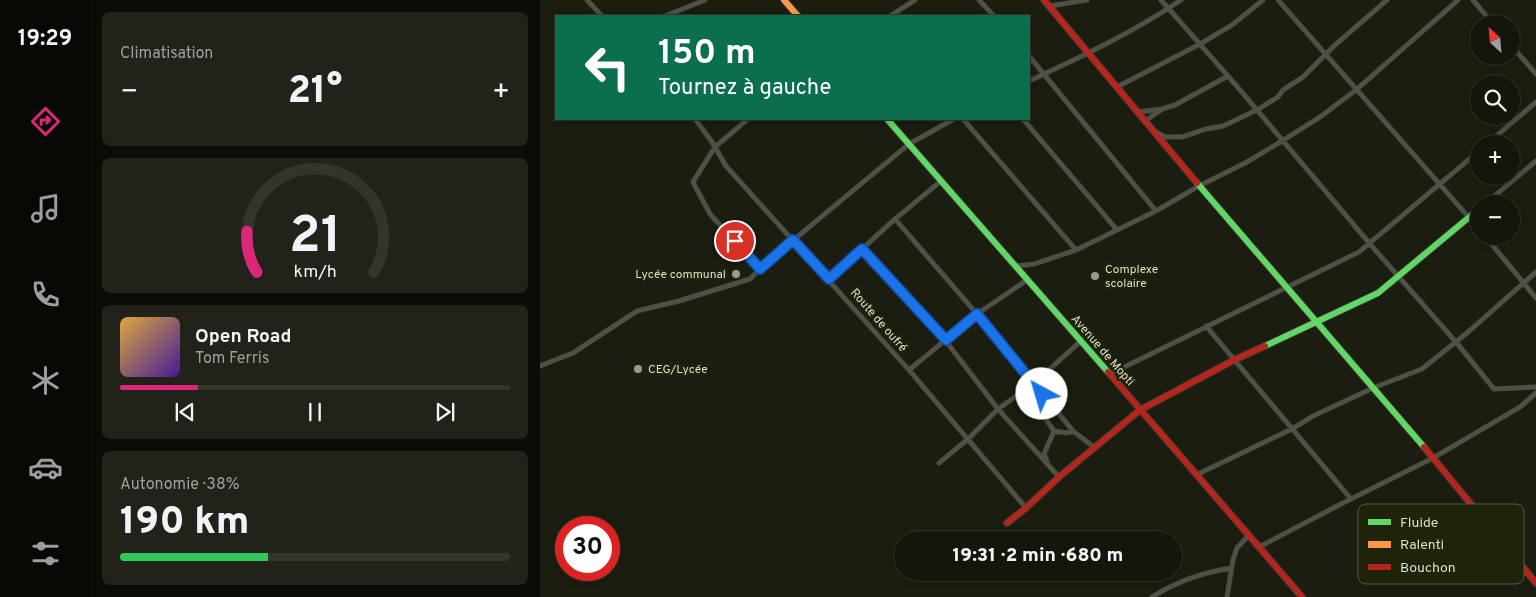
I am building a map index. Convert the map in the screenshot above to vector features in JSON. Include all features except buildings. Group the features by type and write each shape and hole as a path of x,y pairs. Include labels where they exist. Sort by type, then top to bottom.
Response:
{"street":[{"path":"587,0 601,15"},
{"path":"668,15 705,0"},
{"path":"784,0 797,15"},
{"path":"892,15 915,0"},
{"path":"979,0 993,15"},
{"path":"1044,0 1199,186 1471,504"},
{"path":"1050,6 1087,0"},
{"path":"1161,0 1456,342 1494,389 1536,387"},
{"path":"1030,81 1089,54 1182,0"},
{"path":"1117,87 1200,44 1232,25 1263,0"},
{"path":"1007,523 1140,410 1234,360 1378,293 1469,217 1278,0"},
{"path":"1154,131 1166,137 1182,137 1206,129 1223,126 1257,110 1278,97 1283,90 1303,77 1387,0"},
{"path":"1015,266 1034,264 1076,250 1156,211 1282,141 1320,117 1356,90 1458,0"},
{"path":"1473,0 1486,15"},
{"path":"1520,55 1536,74"},
{"path":"1030,57 1156,211"},
{"path":"1138,112 1162,109 1175,105 1228,76"},
{"path":"1498,135 1536,102"},
{"path":"1145,121 1162,109"},
{"name":"Route de oufré","path":"696,120 726,166 909,370 1026,508"},
{"path":"747,120 715,147 693,182 710,214 760,269"},
{"name":"Avenue de Mopti","path":"888,120 1302,597"},
{"path":"540,366 572,353 637,310 679,301 750,279 793,240 909,144 952,120"},
{"path":"964,120 1076,250"},
{"path":"1024,120 1117,230"},
{"path":"1110,374 1358,252 1370,244 1470,159"},
{"path":"1496,195 1536,161"},
{"path":"829,279 895,219 941,182"},
{"path":"895,219 977,314 1073,431 1095,448"},
{"path":"1493,245 1536,298"},
{"path":"862,249 946,340 998,409 1059,477"},
{"path":"1196,475 1292,429 1313,416 1373,388 1422,369 1536,272"},
{"path":"909,370 977,314 1027,280"},
{"path":"1206,326 1351,499"},
{"path":"940,463 968,439 998,409 1033,384 1081,341"},
{"path":"1039,378 1047,411 1047,421 1054,431 1067,434 1073,431"},
{"path":"1259,547 1433,458 1520,407 1536,393"},
{"path":"1048,465 1044,454 1054,431"},
{"path":"1227,597 1237,548 1249,535"},
{"path":"1152,597 1194,577 1217,570 1232,568"},
{"path":"1524,568 1536,583"}],"traffic: fast":[{"path":"888,120 1108,372"},
{"path":"1197,183 1424,447"},
{"path":"1265,346 1378,293 1470,216"}],"traffic: slow":[{"path":"784,0 797,15"}],"traffic: jam":[{"path":"1044,0 1197,183"},
{"path":"1007,523 1140,410 1234,360 1265,346"},
{"path":"1108,372 1302,597"},
{"path":"1424,447 1471,504"},
{"path":"1524,568 1536,583"}],"place":[{"name":"Lycée communal","path":"736,274"},
{"name":"Complexe scolaire","path":"1095,276"},
{"name":"CEG/Lycée","path":"638,369"}],"route":[{"path":"735,241 760,269 793,240 829,279 862,249 946,340 977,314 1042,394"}]}
